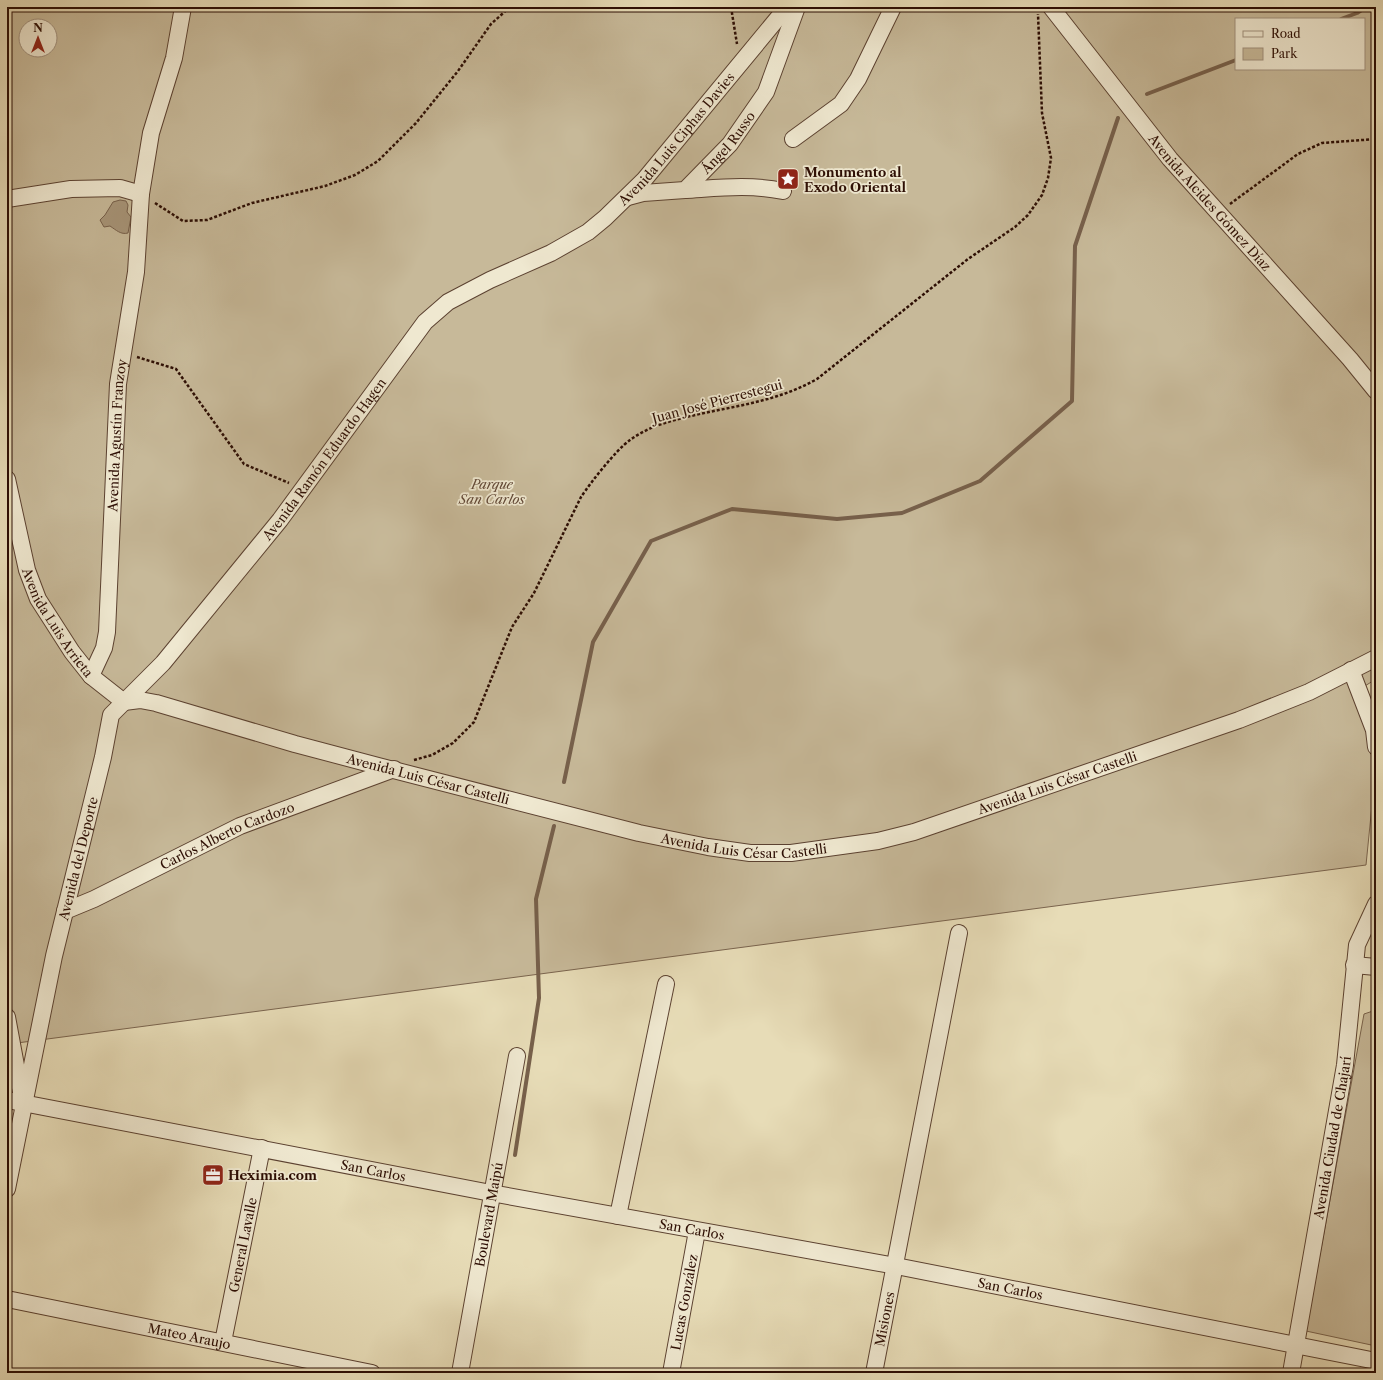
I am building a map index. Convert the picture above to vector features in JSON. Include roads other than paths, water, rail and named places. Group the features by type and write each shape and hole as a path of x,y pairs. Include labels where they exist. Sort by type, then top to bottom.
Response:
{"street":[{"name":"Avenida Agustín Franzoy","path":"91,676 104,648 107,632 118,384 136,272 141,194 151,133 174,58 183,7"},
{"name":"Avenida Luis Ciphas Davies","path":"551,253 588,232 605,218 644,180 787,7"},
{"name":"Ángel Russo","path":"685,190 730,144 766,92 797,7"},
{"path":"793,139 840,104 858,79 893,7"},
{"name":"Avenida Alcides Gómez Díaz","path":"1051,7 1170,159 1350,359 1376,391"},
{"path":"605,218 628,197 643,192 738,186 765,187 783,191"},
{"path":"7,199 71,189 120,188 141,194"},
{"name":"Avenida Ramón Eduardo Hagen","path":"124,702 163,663 280,520 425,322 448,302 490,280 551,253"},
{"name":"Avenida Luis Arrieta","path":"7,479 27,570 38,599 72,652 91,676 124,702"},
{"path":"1376,658 1351,670 1374,730 1376,747"},
{"name":"Avenida Luis César Castelli","path":"124,702 140,700 156,703 295,744 639,833 708,847 750,853 791,854 878,841 914,832 1239,720 1309,692 1351,670"},
{"name":"Avenida del Deporte","path":"7,1189 23,1103 65,912 103,757 107,730 111,714 124,702"},
{"name":"Carlos Alberto Cardozo","path":"65,912 240,826 350,784 394,769"},
{"name":"Avenida Ciudad de Chajarí","path":"1291,1373 1345,1065 1357,946 1376,904"},
{"name":"Misiones","path":"874,1373 896,1266 959,933"},
{"path":"1354,965 1376,967"},
{"path":"618,1216 666,984"},
{"path":"7,1017 23,1103"},
{"name":"Boulevard Maipú","path":"460,1373 516,1056"},
{"name":"San Carlos","path":"7,1100 491,1193 896,1266 1297,1344 1376,1361"},
{"name":"General Lavalle","path":"223,1342 262,1148"},
{"name":"Lucas González","path":"671,1373 697,1231"},
{"name":"Mateo Araujo","path":"7,1299 372,1373"}],"waterway":[{"path":"1344,18 1357,13 1366,7"},
{"path":"1147,94 1235,60"},
{"path":"564,782 593,642 651,541 732,509 837,519 902,513 980,481 1072,401 1075,246 1118,118"},
{"path":"515,1155 539,998 536,899 554,826"}],"place":[{"name":"Monumento al Exodo Oriental","path":"788,179"},
{"name":"Heximia.com","path":"213,1175"}],"park label":[{"name":"Parque San Carlos","path":"492,492"}]}
